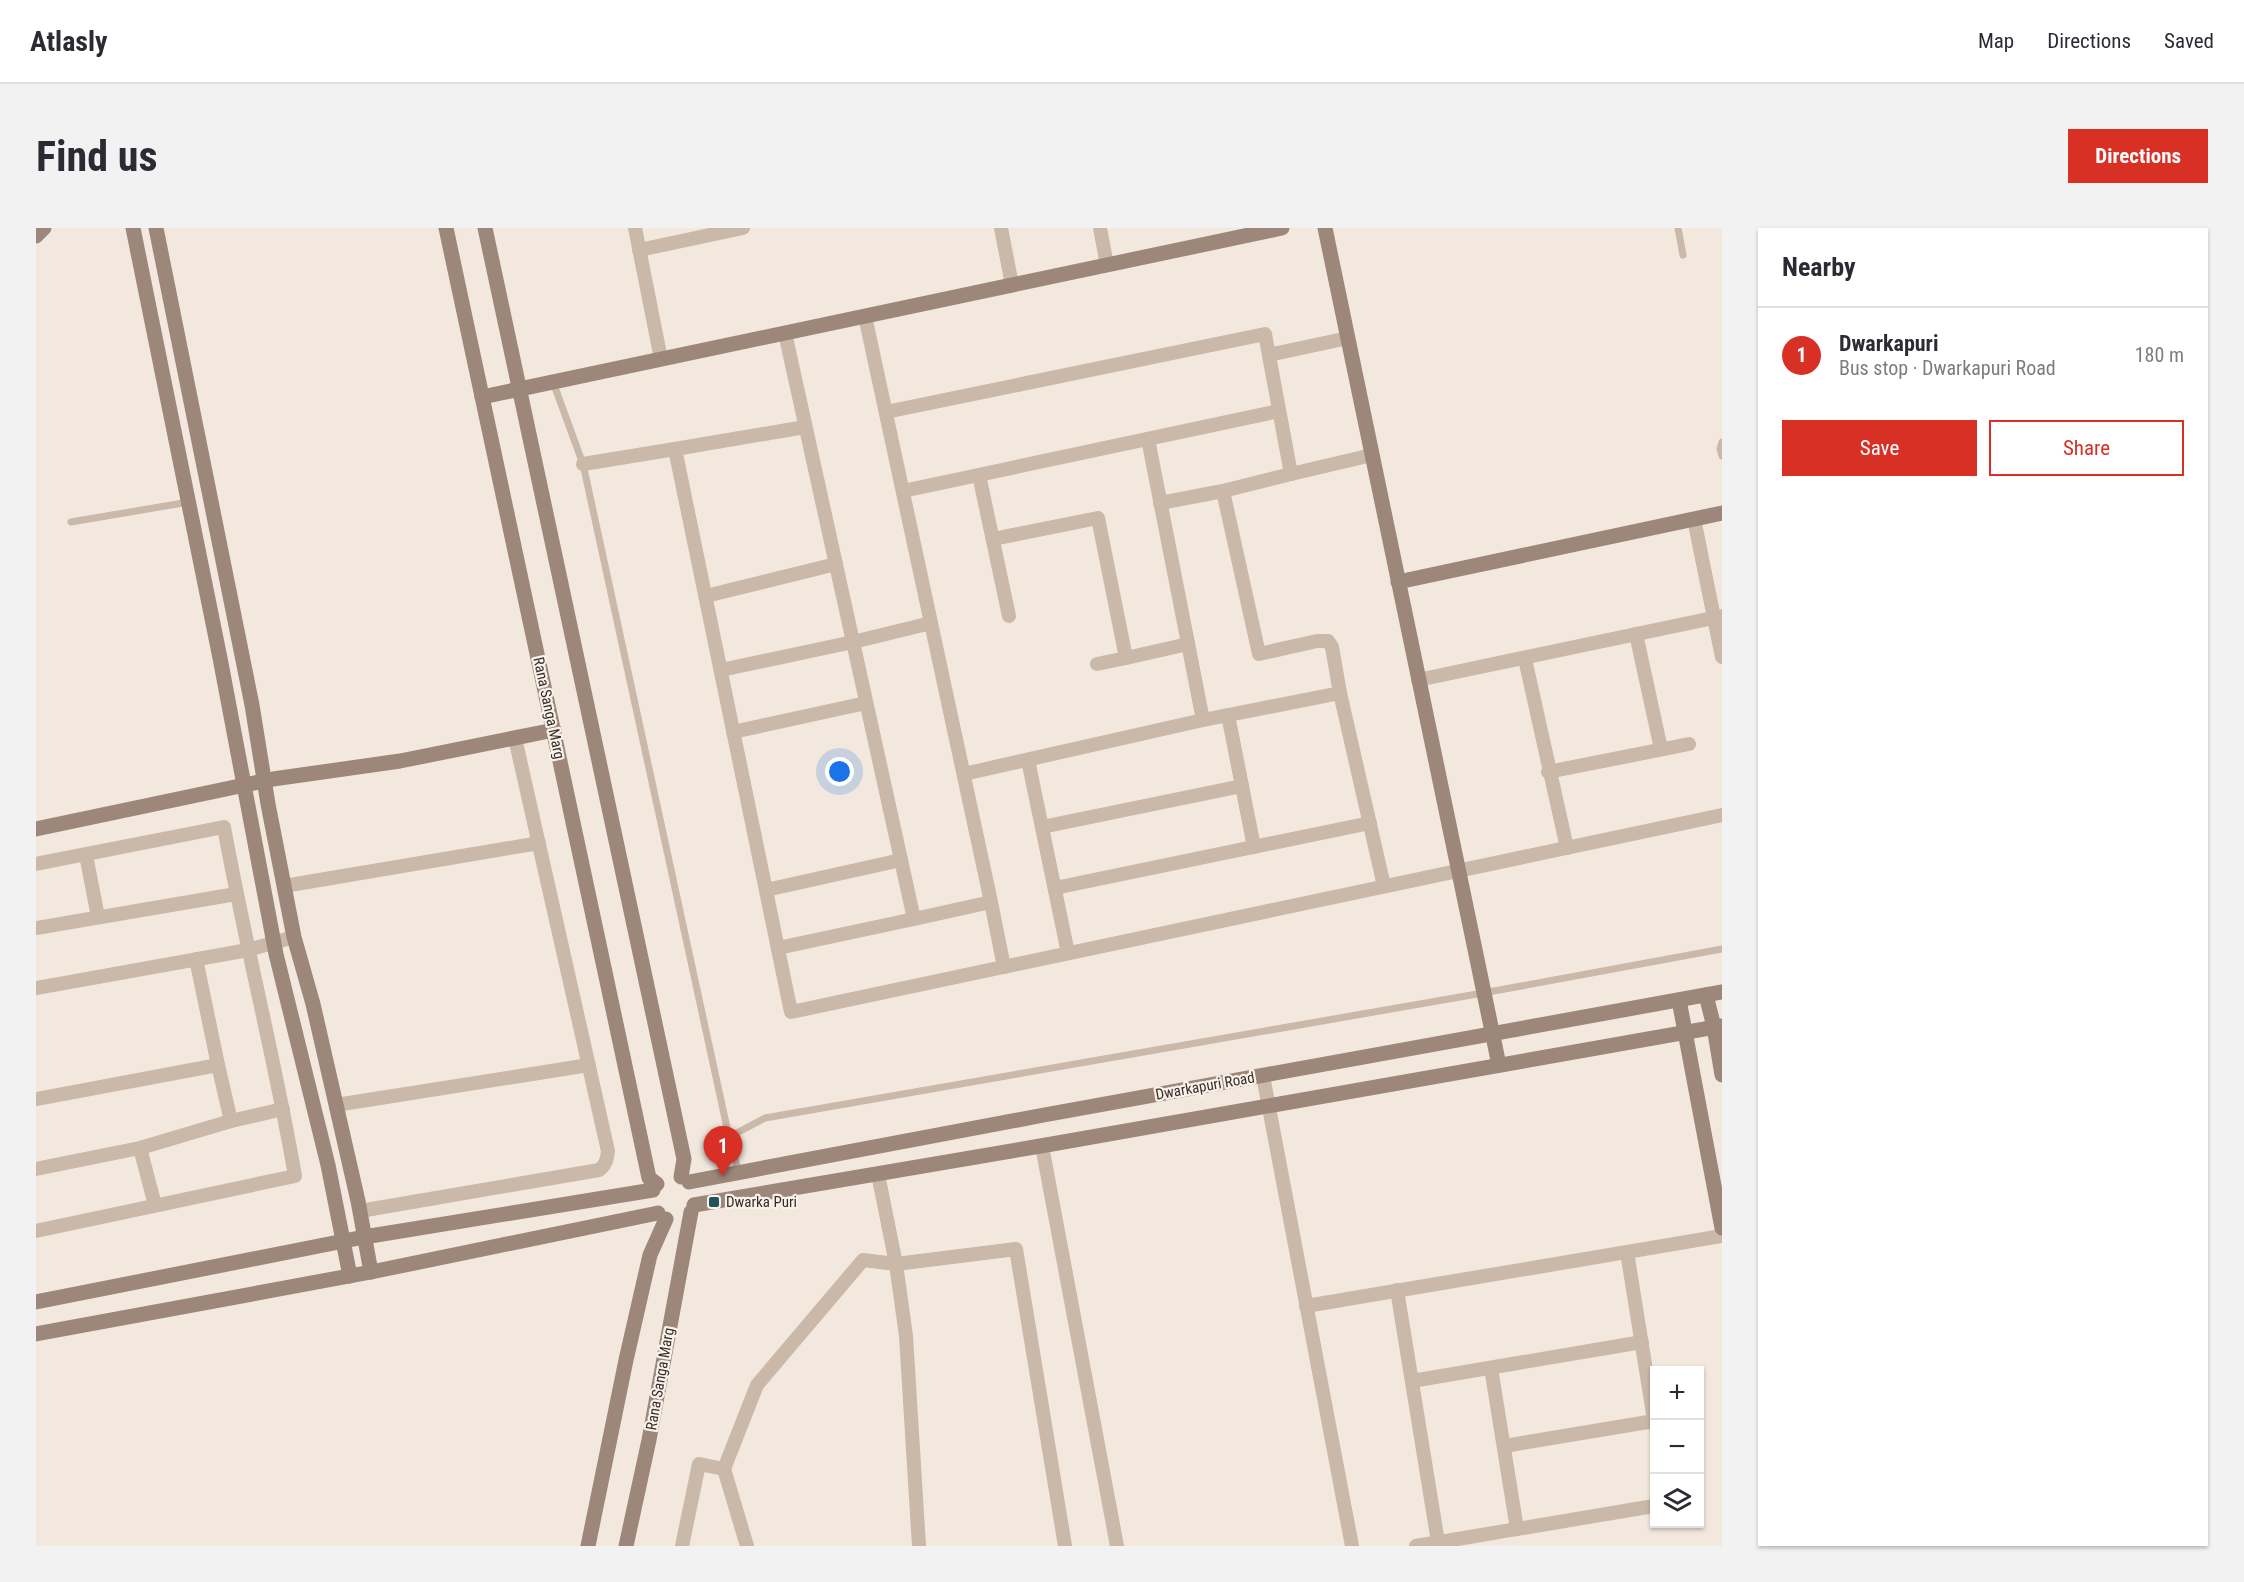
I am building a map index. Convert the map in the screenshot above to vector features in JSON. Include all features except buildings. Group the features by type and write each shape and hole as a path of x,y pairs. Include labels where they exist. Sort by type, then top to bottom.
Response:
{"street":[{"path":"36,236 44,228"},
{"path":"133,228 275,942 328,1165 350,1276"},
{"path":"156,228 217,522 294,937 313,1004 360,1211 371,1272"},
{"name":"Rana Sanga Marg","path":"446,228 649,1178 655,1187"},
{"path":"36,1334 662,1216 680,1219 693,1208 695,1193 685,1180 684,1159 485,228"},
{"path":"635,228 661,359"},
{"path":"1001,228 1012,285"},
{"path":"1100,228 1107,265"},
{"path":"482,397 1282,228"},
{"path":"1326,228 1457,871 1499,1065"},
{"path":"639,250 736,229"},
{"path":"865,316 1004,967"},
{"path":"785,333 914,919"},
{"path":"886,412 1265,334 1291,474"},
{"path":"1269,355 1348,338"},
{"path":"903,491 1280,411"},
{"path":"583,464 805,427"},
{"path":"1148,439 1203,720"},
{"path":"675,449 791,1012 1722,815"},
{"path":"1160,503 1223,491 1372,455"},
{"path":"979,475 1009,616"},
{"path":"1223,491 1259,654 1317,641 1328,641 1332,647 1340,693 1384,886"},
{"path":"1398,582 1722,513"},
{"path":"993,540 1098,518 1126,658"},
{"path":"1694,519 1718,617 1722,657"},
{"path":"705,596 836,564"},
{"path":"1418,680 1718,617"},
{"path":"721,670 931,623"},
{"path":"1636,634 1661,749"},
{"path":"1097,664 1188,644"},
{"path":"1525,659 1548,772 1567,848"},
{"path":"964,774 1203,720 1340,693"},
{"path":"733,732 866,703"},
{"path":"1228,715 1254,847"},
{"path":"36,828 264,780 400,761 554,730"},
{"path":"360,1211 599,1170 608,1159 515,738"},
{"path":"1548,772 1689,744"},
{"path":"1028,760 1068,953"},
{"path":"1042,827 1242,786"},
{"path":"1055,888 1370,823"},
{"path":"36,864 224,826 295,1176 36,1231"},
{"path":"284,886 539,843"},
{"path":"86,855 98,916"},
{"path":"766,890 901,860"},
{"path":"36,928 236,894"},
{"path":"778,948 991,902"},
{"path":"36,988 248,950 294,937"},
{"path":"196,959 231,1121"},
{"name":"Dwarkapuri Road","path":"685,1180 739,1173 1044,1115 1722,992"},
{"path":"1706,995 1718,1027 1722,1075"},
{"path":"1679,1000 1722,1228"},
{"name":"Dwarkapuri Road","path":"693,1208 1718,1027"},
{"path":"36,1099 218,1065"},
{"path":"336,1105 589,1065"},
{"path":"1263,1076 1352,1546"},
{"path":"36,1169 140,1148 283,1108"},
{"path":"1042,1146 1117,1546"},
{"path":"140,1148 155,1205"},
{"path":"878,1174 896,1264 906,1336 919,1546"},
{"path":"36,1302 364,1237 655,1187 668,1177 685,1180"},
{"path":"655,1187 652,1202 662,1216"},
{"name":"Rana Sanga Marg","path":"626,1546 649,1440 693,1208"},
{"path":"588,1546 626,1360 650,1255 662,1216"},
{"path":"1306,1306 1722,1236"},
{"path":"747,1546 724,1469 757,1385 864,1260 896,1264 1016,1250 1065,1546"},
{"path":"1627,1252 1654,1420"},
{"path":"1397,1290 1438,1542"},
{"path":"1412,1381 1642,1342"},
{"path":"1491,1368 1517,1529"},
{"path":"1504,1446 1650,1422"},
{"path":"682,1546 699,1464 724,1469"},
{"path":"1416,1546 1650,1507"}],"lane":[{"path":"1678,228 1683,255"},
{"path":"554,382 583,464 729,1137 739,1173"},
{"path":"1722,441 1720,449 1722,456"},
{"path":"71,522 189,502"},
{"path":"729,1137 765,1119 1722,949"}],"place":[{"name":"Dwarkapuri","path":"723,1176"},
{"name":"Dwarka Puri","path":"714,1202"}]}
